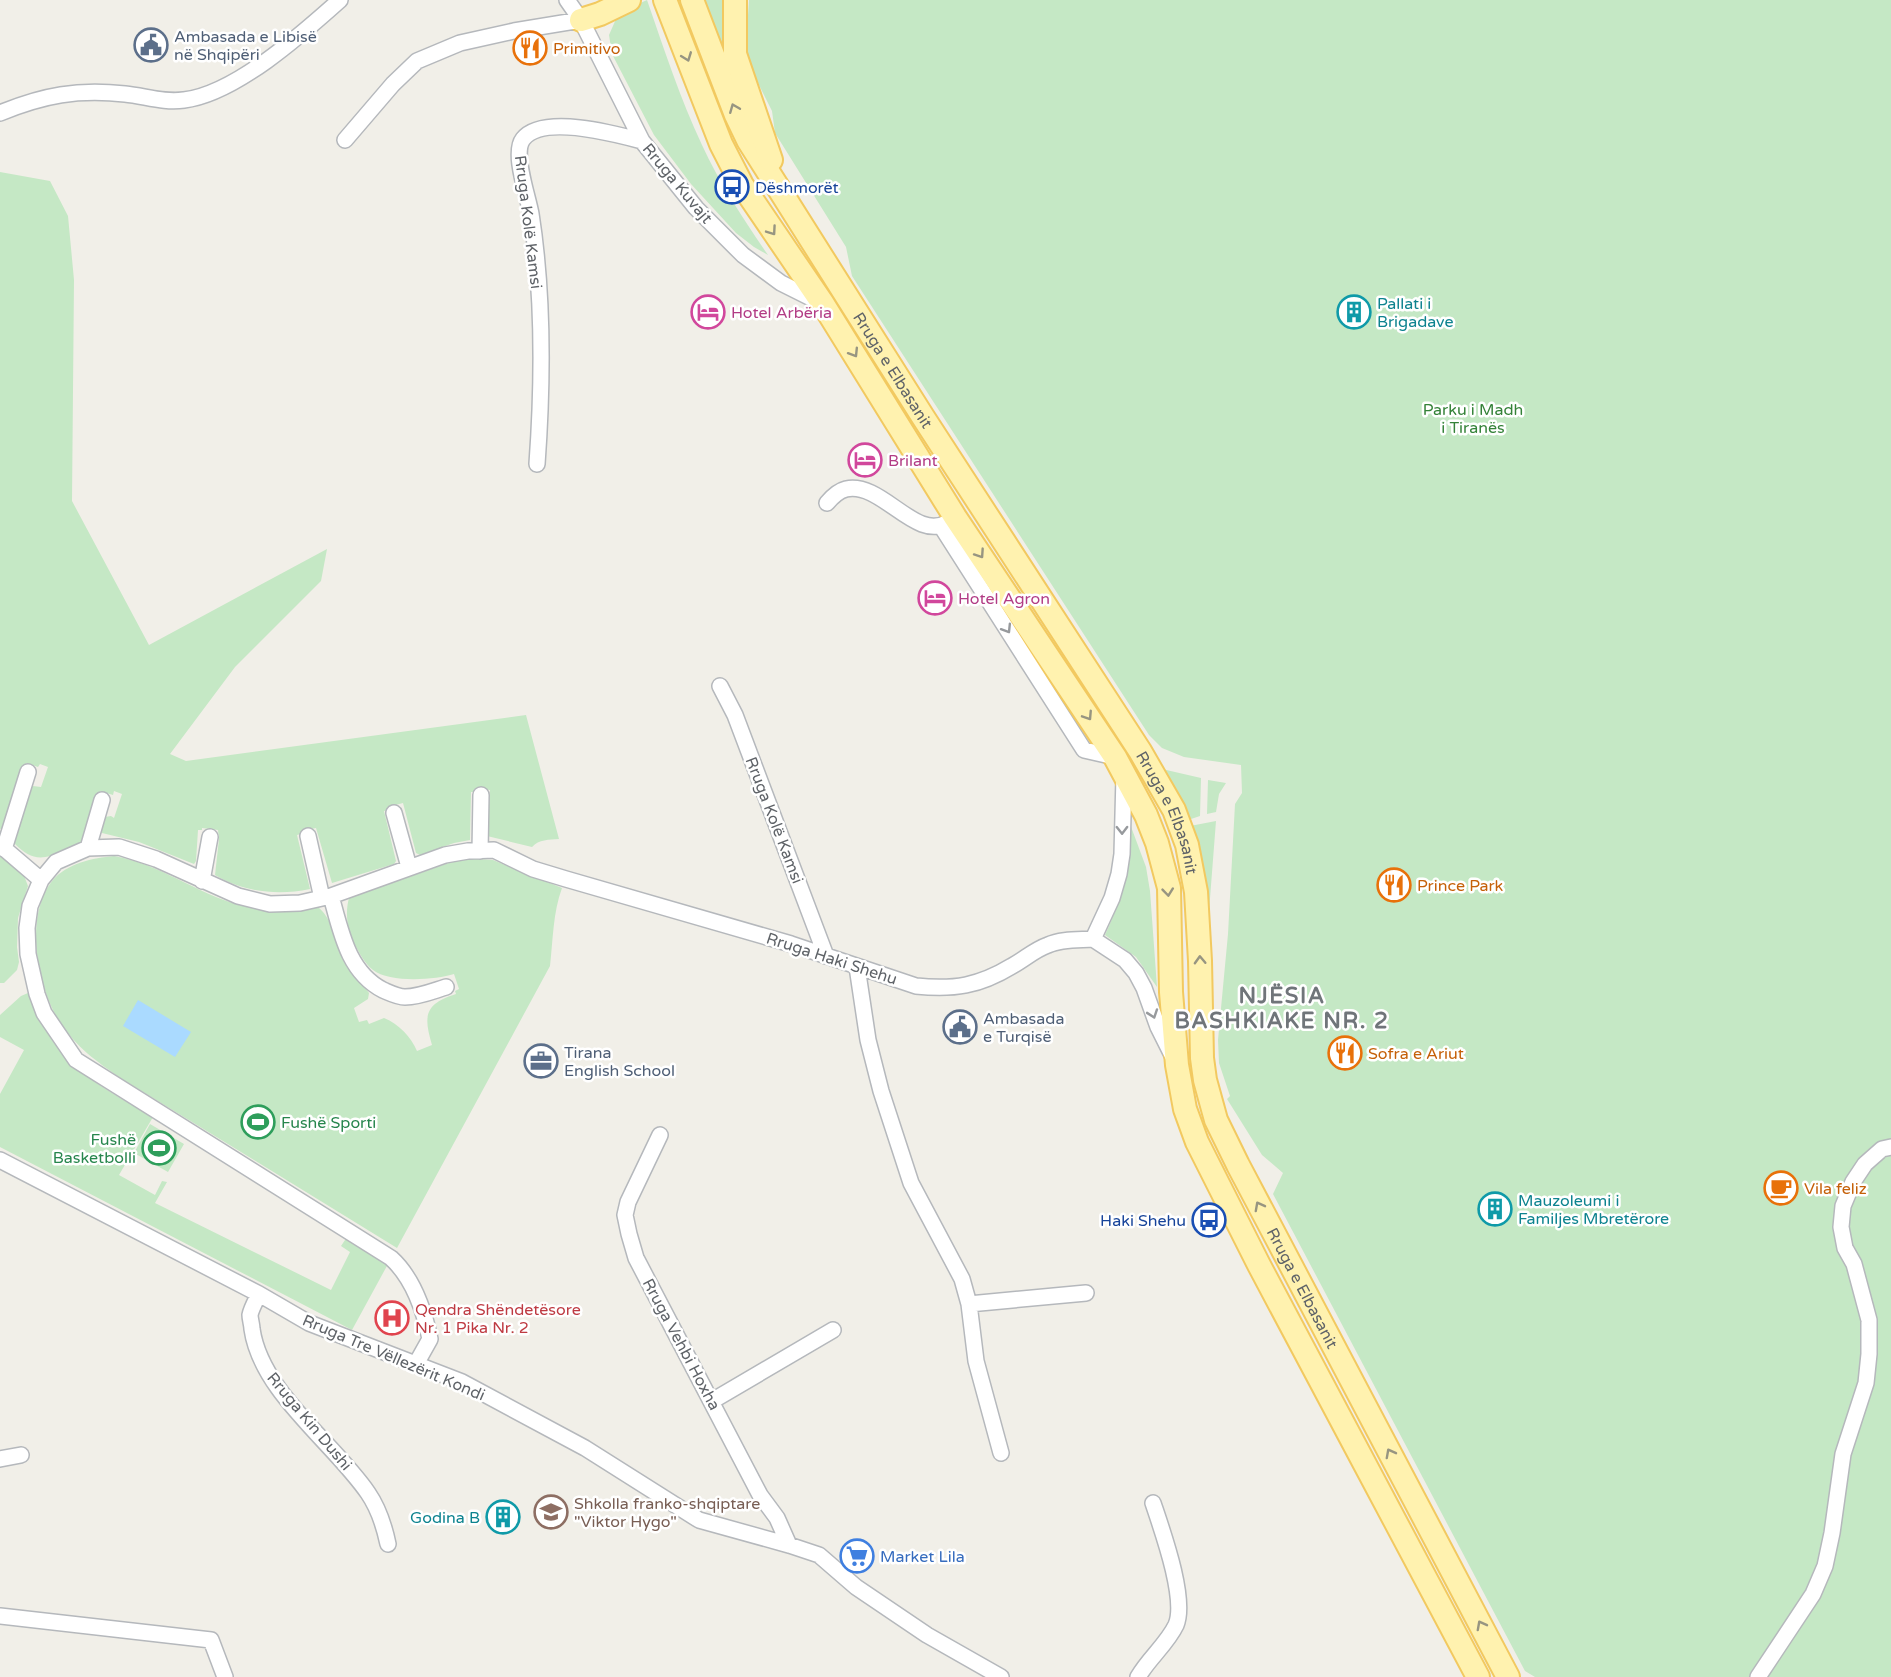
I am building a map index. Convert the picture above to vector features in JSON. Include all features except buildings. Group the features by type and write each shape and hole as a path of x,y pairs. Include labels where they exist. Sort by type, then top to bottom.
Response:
{"main road":[{"path":"580,20 600,14 629,0"},
{"name":"Rruga e Elbasanit","path":"692,0 736,115 748,140 923,417 1140,751 1174,810 1187,845 1196,892 1202,1058 1209,1099 1216,1120 1238,1166 1508,1677"},
{"path":"735,0 735,54 783,195"},
{"name":"Rruga e Elbasanit","path":"665,1 721,144 760,213 823,304 948,521 1119,764 1146,815 1157,843 1168,888 1171,992 1177,1065 1185,1109 1197,1142 1213,1177 1478,1677"},
{"path":"1457,1638 1465,1677"}],"street":[{"path":"0,113 19,105 67,92 108,92 168,101 205,95 226,86 296,40 340,0"},
{"name":"Rruga Kuvajt","path":"567,0 580,20 642,141 696,208 743,255 781,283 823,304"},
{"path":"345,141 393,84 417,61 460,43 580,20"},
{"name":"Rruga Kolë Kamsi","path":"537,464 543,348 538,260 531,211 518,153 523,139 535,130 552,128 606,132 642,141"},
{"path":"827,502 836,494 847,489 860,490 888,502 915,521 927,526 948,521"},
{"name":"Rruga Kolë Kamsi","path":"720,686 735,715 826,956"},
{"path":"1119,764 1122,854 1112,898 1093,939 1125,960 1136,972 1158,1027 1177,1065"},
{"path":"28,772 2,847 41,880"},
{"path":"416,1364 430,1339 427,1324 404,1269 391,1258 76,1060 44,1013 28,954 27,928 30,906 41,880 56,862 88,848 119,847 156,859 238,896 270,903 300,903 326,897 445,855 480,850 481,795"},
{"path":"88,848 102,800"},
{"path":"394,813 409,867"},
{"path":"308,836 326,897 350,956 360,973 374,985 403,997 417,996 446,987"},
{"path":"202,881 210,837"},
{"name":"Rruga Haki Shehu","path":"480,850 494,850 533,869 826,956 916,986 957,988 986,981 1015,965 1029,953 1050,944 1093,939"},
{"path":"857,967 868,1040 895,1136 911,1183 962,1280 969,1304 976,1361 1001,1454"},
{"name":"Rruga Vehbi Hoxha","path":"660,1135 628,1202 625,1215 636,1258 760,1495 777,1518 789,1545"},
{"path":"1758,1677 1813,1594 1825,1566 1843,1454 1866,1383 1869,1354 1869,1320 1854,1264 1845,1248 1841,1227 1843,1206 1853,1182 1865,1164 1882,1149 1891,1147"},
{"name":"Rruga Tre Vëllezërit Kondi","path":"0,1160 259,1294 309,1323 462,1382 585,1448 699,1520 819,1555 856,1587 889,1610 927,1635 1001,1677"},
{"path":"969,1304 1086,1293"},
{"name":"Rruga Kin Dushi","path":"259,1294 250,1315 254,1342 264,1366 300,1414 327,1442 369,1494 381,1515 388,1544"},
{"path":"712,1401 833,1330"},
{"path":"0,1459 21,1455"},
{"path":"1138,1677 1178,1622 1177,1589 1153,1503"},
{"path":"0,1616 211,1640 225,1677"}],"green space":[{"path":"647,0 679,91 702,145 724,188 768,255 736,233 691,184 654,135 612,54 609,35 616,19 623,11"},
{"path":"705,0 727,0 729,64"},
{"name":"Parku i Madh i Tiranës","path":"749,0 1891,0 1891,1677 1535,1677 1525,1671 1273,1194 1283,1173 1262,1155 1227,1099 1230,1096 1219,1063 1218,1040 1228,934 1235,804 1242,793 1241,765 1184,757 1162,748 1149,735 852,276 846,247 775,133 772,111 750,67 746,45"},
{"path":"0,172 50,181 68,216 74,280 72,501 149,645 327,549 321,581 235,667 170,754 186,761 526,715 559,839 541,841 532,847 487,836 490,790 474,789 474,792 471,792 470,840 420,855 416,853 403,803 388,807 389,810 384,811 396,861 394,864 332,883 316,828 301,831 301,834 297,835 310,889 285,892 261,891 237,885 215,875 218,830 202,828 198,830 194,864 139,842 102,833 102,823 105,817 114,818 122,794 114,791 113,795 100,791 89,826 78,844 48,856 31,856 14,843 30,789 33,786 41,787 48,767 26,763 4,828 0,829"},
{"path":"1162,769 1201,778 1200,816 1188,820"},
{"path":"1208,780 1226,783 1219,794 1216,812 1207,814"},
{"path":"1216,821 1208,924 1190,826"},
{"path":"1130,824 1146,867 1150,891 1157,987 1136,957 1105,935 1125,881"},
{"path":"0,856 23,873 28,886 18,918 19,962 17,970 4,983 0,983"},
{"path":"114,856 147,865 239,905 268,908 318,907 332,928 347,967 369,993 368,999 354,1008 359,1022 367,1020 369,1024 384,1018 404,1032 417,1051 432,1045 427,1018 432,1007 456,994 455,991 459,989 454,974 436,978 401,979 373,970 362,957 348,927 349,898 463,858 493,860 562,888 555,916 550,966 397,1248 122,1079 88,1053 66,1031 51,1006 40,970 36,932 38,913 43,896 58,875 81,862"},
{"path":"28,993 50,1037 69,1060 103,1087 153,1117 119,1175 155,1195 162,1181 167,1182 155,1203 331,1290 350,1252 341,1246 347,1237 388,1264 352,1330 0,1147 0,1094 24,1050 0,1037 0,1015 21,996"},
{"name":"Fushë Basketbolli","path":"150,1124 184,1144 168,1172 134,1153"}],"water":[{"path":"138,1000 191,1032 175,1057 123,1026"}],"place":[{"name":"Ambasada e Libisë në Shqipëri","path":"151,45"},
{"name":"Primitivo","path":"530,48"},
{"name":"Dëshmorët","path":"732,187"},
{"name":"Hotel Arbëria","path":"708,312"},
{"name":"Pallati i Brigadave","path":"1354,312"},
{"name":"Brilant","path":"865,460"},
{"name":"Hotel Agron","path":"935,598"},
{"name":"Prince Park","path":"1394,885"},
{"name":"Ambasada e Turqisë","path":"960,1027"},
{"name":"Sofra e Ariut","path":"1345,1053"},
{"name":"Tirana English School","path":"541,1061"},
{"name":"Fushë Sporti","path":"258,1122"},
{"name":"Fushë Basketbolli","path":"159,1148"},
{"name":"Vila feliz","path":"1781,1188"},
{"name":"Mauzoleumi i Familjes Mbretërore","path":"1495,1209"},
{"name":"Haki Shehu","path":"1209,1220"},
{"name":"Qendra Shëndetësore Nr. 1 Pika Nr. 2","path":"392,1318"},
{"name":"Shkolla franko-shqiptare \"Viktor Hygo\"","path":"551,1512"},
{"name":"Godina B","path":"503,1517"},
{"name":"Market Lila","path":"857,1556"}],"district":[{"name":"NJËSIA BASHKIAKE NR. 2","path":"1282,1008"}]}
